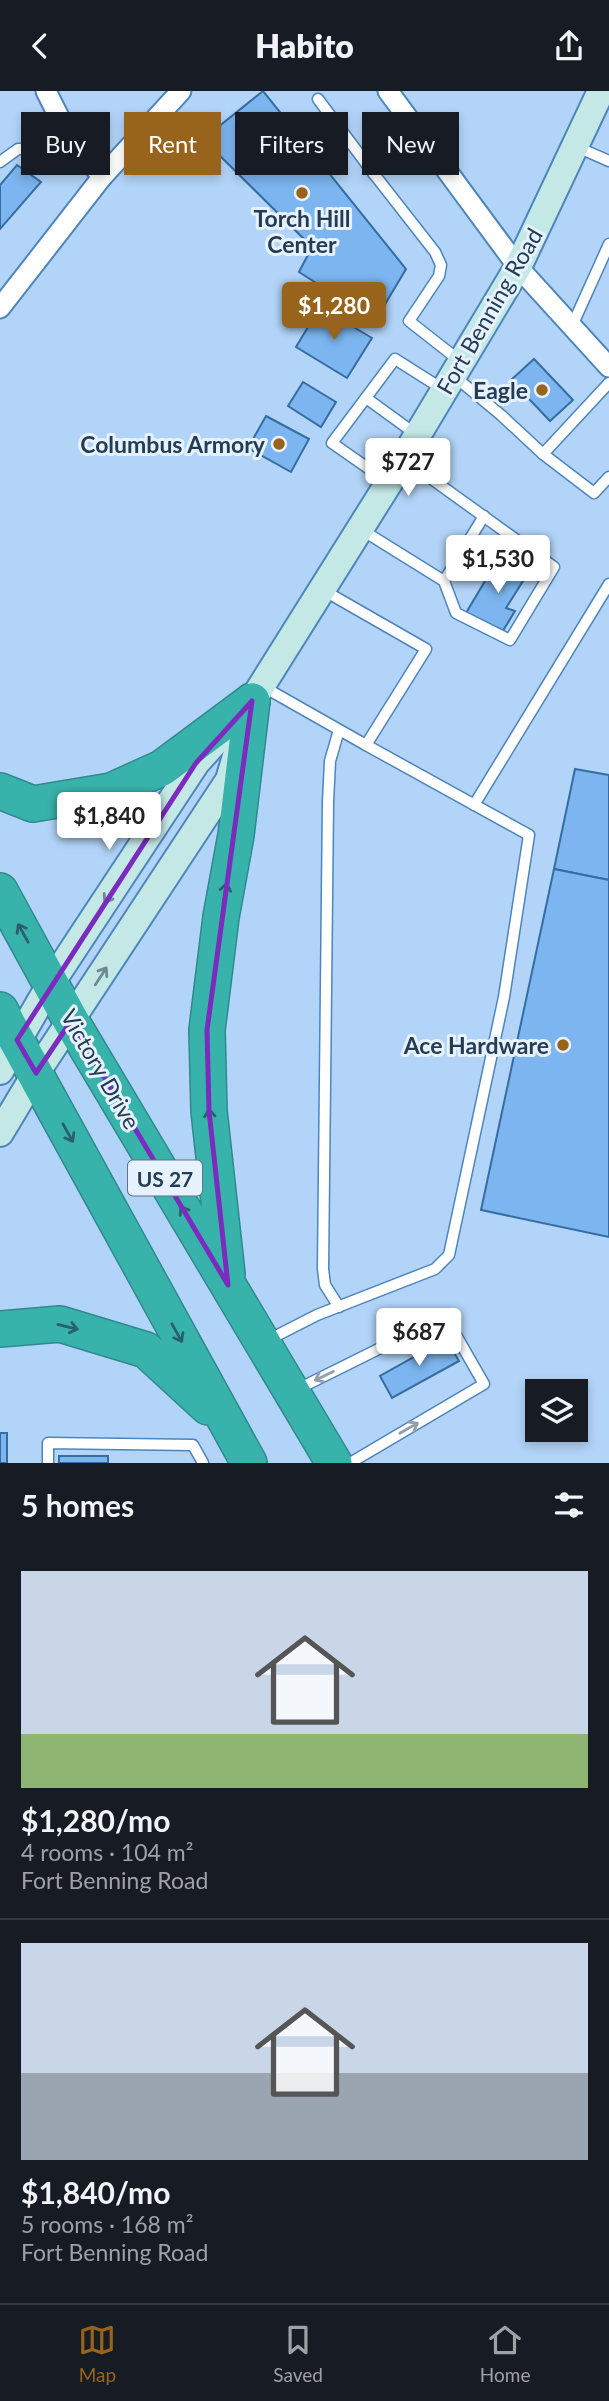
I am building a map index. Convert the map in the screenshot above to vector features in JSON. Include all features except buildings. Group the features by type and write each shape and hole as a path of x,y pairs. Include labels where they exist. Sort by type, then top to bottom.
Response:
{"highway":[{"path":"0,792 33,804 111,791 162,768 257,693"},
{"path":"228,1285 209,1111 207,1030 221,917 257,693"},
{"name":"Victory Drive","path":"0,891 71,1021 334,1463"},
{"name":"US 27","path":"0,1010 249,1463"},
{"path":"0,1329 60,1324 146,1350 228,1426"}],"main road":[{"name":"Fort Benning Road","path":"0,1070 51,983 196,764 257,693 418,436 518,267 601,91"},
{"name":"Fort Benning Road","path":"0,1133 36,1073 229,781 257,693"}],"street":[{"path":"46,91 56,112"},
{"path":"0,308 102,177 181,91"},
{"path":"388,91 404,112"},
{"path":"450,175 518,267 609,367"}],"lane":[{"path":"318,99 362,158"},
{"path":"576,146 609,161"},
{"path":"0,162 21,149"},
{"path":"375,175 435,252 441,265 439,276 409,321 452,376 501,415 543,454 594,493 609,477"},
{"path":"572,326 609,244"},
{"path":"389,483 332,443 395,359 452,376"},
{"path":"543,454 609,383"},
{"path":"366,398 418,436"},
{"path":"360,529 444,581 456,613 510,640 554,567 404,458"},
{"path":"444,581 484,516"},
{"path":"474,805 609,584"},
{"path":"322,589 426,649 366,745"},
{"path":"257,693 339,730 529,835 504,997 449,1255 435,1269 317,1315 263,1342"},
{"path":"339,730 330,761 328,807 323,1256 325,1285 339,1307"},
{"path":"293,1391 445,1316 484,1384 350,1463"},
{"path":"48,1463 48,1443 193,1445 203,1463"}],"highlighted area":[{"path":"252,701 207,1030 209,1111 228,1285 71,1021 36,1073 17,1040 196,763"}],"place":[{"name":"Torch Hill Center","path":"302,193"},
{"name":"Eagle","path":"542,390"},
{"name":"Columbus Armory","path":"279,444"},
{"name":"Ace Hardware","path":"563,1045"}]}
